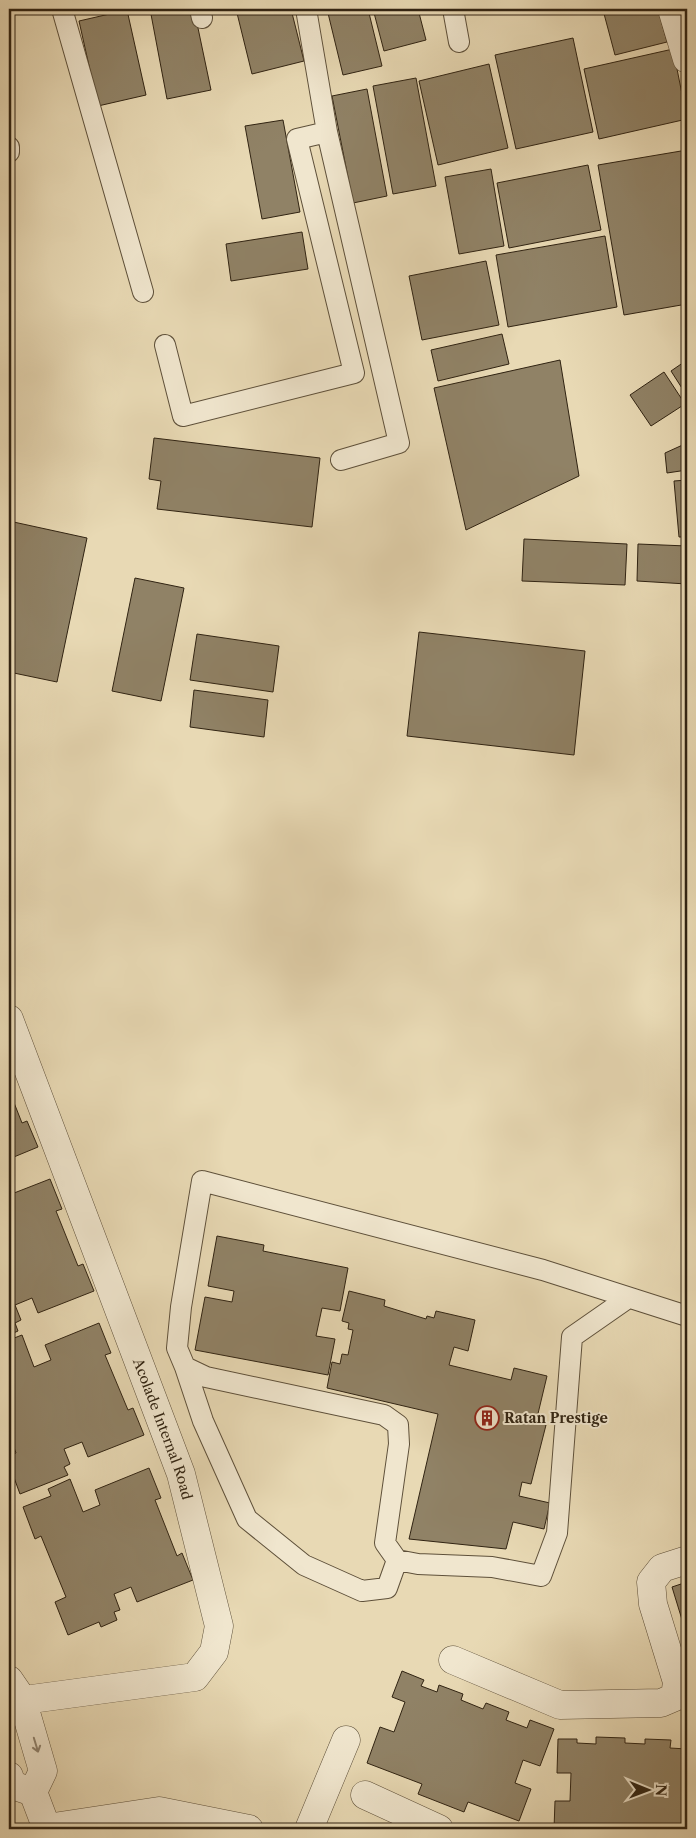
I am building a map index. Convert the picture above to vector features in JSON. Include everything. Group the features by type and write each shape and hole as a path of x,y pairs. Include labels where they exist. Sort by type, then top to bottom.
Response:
{"street":[{"path":"672,9 687,59"},
{"name":"Acolade Internal Road","path":"9,1019 181,1474 219,1626 214,1652 195,1677 13,1693 43,1770 33,1792"},
{"path":"453,1660 560,1705 661,1703 675,1697 677,1682 652,1604 651,1582 662,1568 687,1560"},
{"path":"309,1829 346,1740"},
{"path":"9,1776 12,1785 33,1792 47,1829 159,1811 249,1829"},
{"path":"365,1795 439,1829"}],"lane":[{"path":"62,9 143,292"},
{"path":"306,9 327,132 399,443 341,460"},
{"path":"453,9 460,42"},
{"path":"165,345 183,416 354,373 297,139 327,132"},
{"path":"9,147 9,152"},
{"path":"397,1560 387,1588 362,1591 304,1565 247,1519 203,1421 177,1348 181,1307 202,1181 542,1270 687,1316"},
{"path":"185,1367 206,1377 384,1415 398,1425 399,1444 385,1543 397,1560 418,1564 492,1567 541,1576 557,1533 572,1337 628,1298"}],"building":[{"path":"150,9 194,9 211,90 167,99"},
{"path":"236,9 291,9 304,61 252,74"},
{"path":"327,9 368,9 382,66 343,75"},
{"path":"373,9 418,9 426,40 384,51"},
{"path":"658,9 667,42 615,55 603,10"},
{"path":"127,10 146,95 98,106 79,21"},
{"path":"573,38 593,132 516,149 495,55"},
{"path":"673,49 687,119 599,139 584,69"},
{"path":"489,64 508,148 438,165 419,81"},
{"path":"416,78 436,186 393,194 373,86"},
{"path":"367,89 387,196 353,203 332,96"},
{"path":"283,120 300,212 262,219 245,126"},
{"path":"687,150 687,304 624,315 598,165"},
{"path":"588,165 601,230 509,248 497,183"},
{"path":"491,169 504,246 459,254 445,177"},
{"path":"302,232 308,269 231,281 226,244"},
{"path":"605,236 617,307 508,327 496,255"},
{"path":"486,261 499,325 422,340 409,276"},
{"path":"502,334 509,364 438,381 431,350"},
{"path":"560,360 579,476 466,530 434,388"},
{"path":"687,360 687,396 671,371"},
{"path":"664,372 685,404 651,426 630,395"},
{"path":"154,438 320,458 312,527 157,509 161,481 149,479"},
{"path":"687,443 687,470 667,473 665,453"},
{"path":"687,480 687,537 679,537 674,481"},
{"path":"9,521 87,538 57,682 9,672"},
{"path":"524,539 627,544 625,585 522,581"},
{"path":"638,544 687,546 687,584 637,581"},
{"path":"135,578 184,588 161,701 112,691"},
{"path":"419,632 585,651 574,755 407,736"},
{"path":"197,634 279,646 273,692 190,680"},
{"path":"194,690 268,700 264,737 190,727"},
{"path":"9,1090 22,1123 27,1121 38,1147 9,1159"},
{"path":"50,1179 62,1209 56,1211 78,1266 83,1264 94,1291 38,1313 32,1298 15,1305 21,1320 15,1323 18,1331 9,1335 9,1195"},
{"path":"217,1236 264,1245 263,1251 348,1268 340,1311 322,1308 316,1336 335,1339 328,1375 195,1350 205,1297 232,1302 234,1291 208,1286"},
{"name":"Ratan Prestige","path":"349,1291 385,1300 384,1306 426,1319 427,1316 434,1318 436,1311 475,1320 468,1351 454,1347 449,1365 511,1380 514,1368 547,1376 536,1422 546,1425 531,1484 522,1482 519,1496 550,1503 544,1529 513,1522 506,1549 409,1539 438,1414 327,1388 332,1362 340,1364 342,1354 348,1355 353,1330 348,1329 349,1323 342,1321"},
{"path":"99,1323 111,1353 105,1355 128,1410 133,1408 144,1435 88,1457 82,1442 64,1449 70,1464 64,1467 68,1475 20,1494 9,1464 9,1456 16,1453 9,1434 9,1340 22,1335 34,1367 51,1360 45,1345"},
{"path":"149,1468 161,1498 155,1500 177,1556 182,1553 193,1580 137,1602 131,1587 114,1594 120,1610 114,1612 117,1620 101,1627 99,1622 68,1635 55,1602 66,1597 41,1536 35,1539 23,1507 51,1496 48,1489 70,1479 83,1512 100,1505 95,1490"},
{"path":"687,1582 687,1636 672,1587"},
{"path":"402,1671 424,1680 421,1686 437,1692 439,1685 463,1694 461,1700 483,1709 486,1703 509,1712 506,1720 527,1728 530,1720 554,1729 540,1766 523,1760 515,1783 531,1789 519,1821 468,1802 464,1812 418,1794 422,1784 367,1763 380,1727 394,1732 405,1702 392,1697"},
{"path":"596,1737 625,1738 625,1743 645,1744 645,1739 671,1740 670,1748 687,1749 687,1829 554,1829 555,1801 570,1801 571,1773 557,1773 558,1739 577,1739 577,1743 596,1744"}],"place":[{"name":"Ratan Prestige","path":"487,1418"}]}
